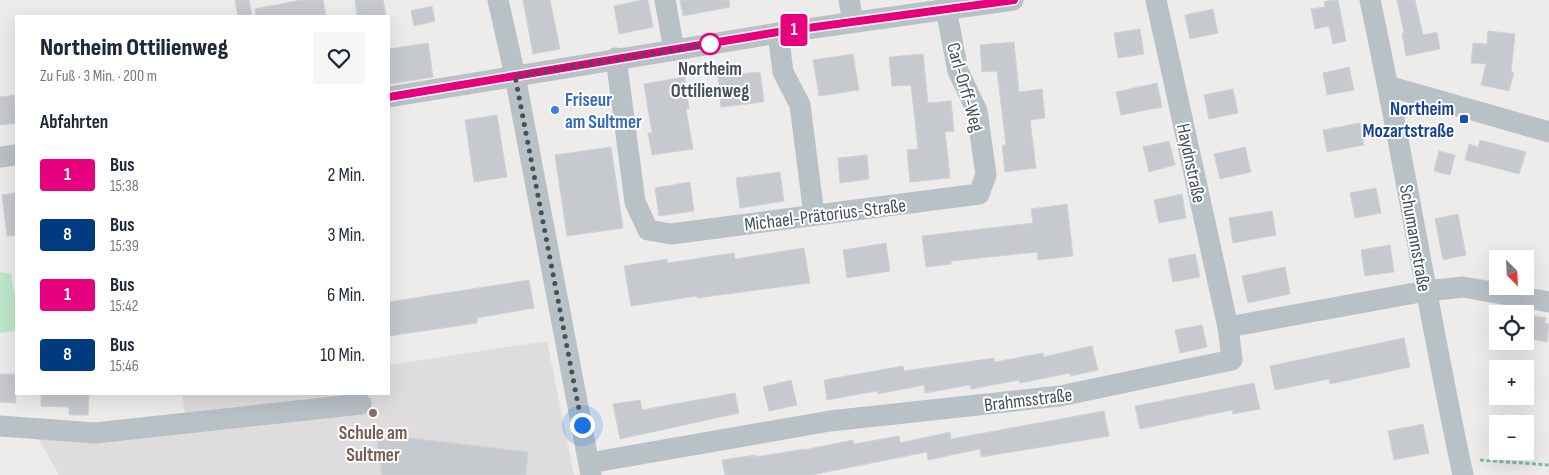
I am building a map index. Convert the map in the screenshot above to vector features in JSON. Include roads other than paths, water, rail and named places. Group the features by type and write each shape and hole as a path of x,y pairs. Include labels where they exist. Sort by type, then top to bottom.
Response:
{"street":[{"path":"498,0 515,76 590,469"},
{"path":"665,0 674,50"},
{"path":"849,0 853,22"},
{"path":"390,97 778,32 1014,0"},
{"name":"Haydnstraße","path":"1156,0 1228,327"},
{"name":"Schumannstraße","path":"1370,0 1462,467"},
{"name":"Carl-Orff-Weg","path":"946,9 958,71 977,112 986,175 979,194"},
{"path":"778,32 783,72 800,105 814,215"},
{"name":"Michael-Prätorius-Straße","path":"616,58 635,202 648,230 671,234 979,194"},
{"path":"1388,86 1549,132"},
{"path":"0,157 15,154"},
{"path":"1228,327 1426,291 1463,287 1549,302"},
{"name":"Brahmsstraße","path":"590,469 830,421 1060,396 1232,360 1228,327"},
{"path":"0,426 95,433 361,404"}],"place":[{"name":"Northeim Ottilienweg","path":"710,44"},
{"name":"Friseur am Sultmer","path":"555,110"},
{"name":"Northeim Mozartstraße","path":"1464,119"},
{"name":"Schule am Sultmer","path":"373,413"}]}
